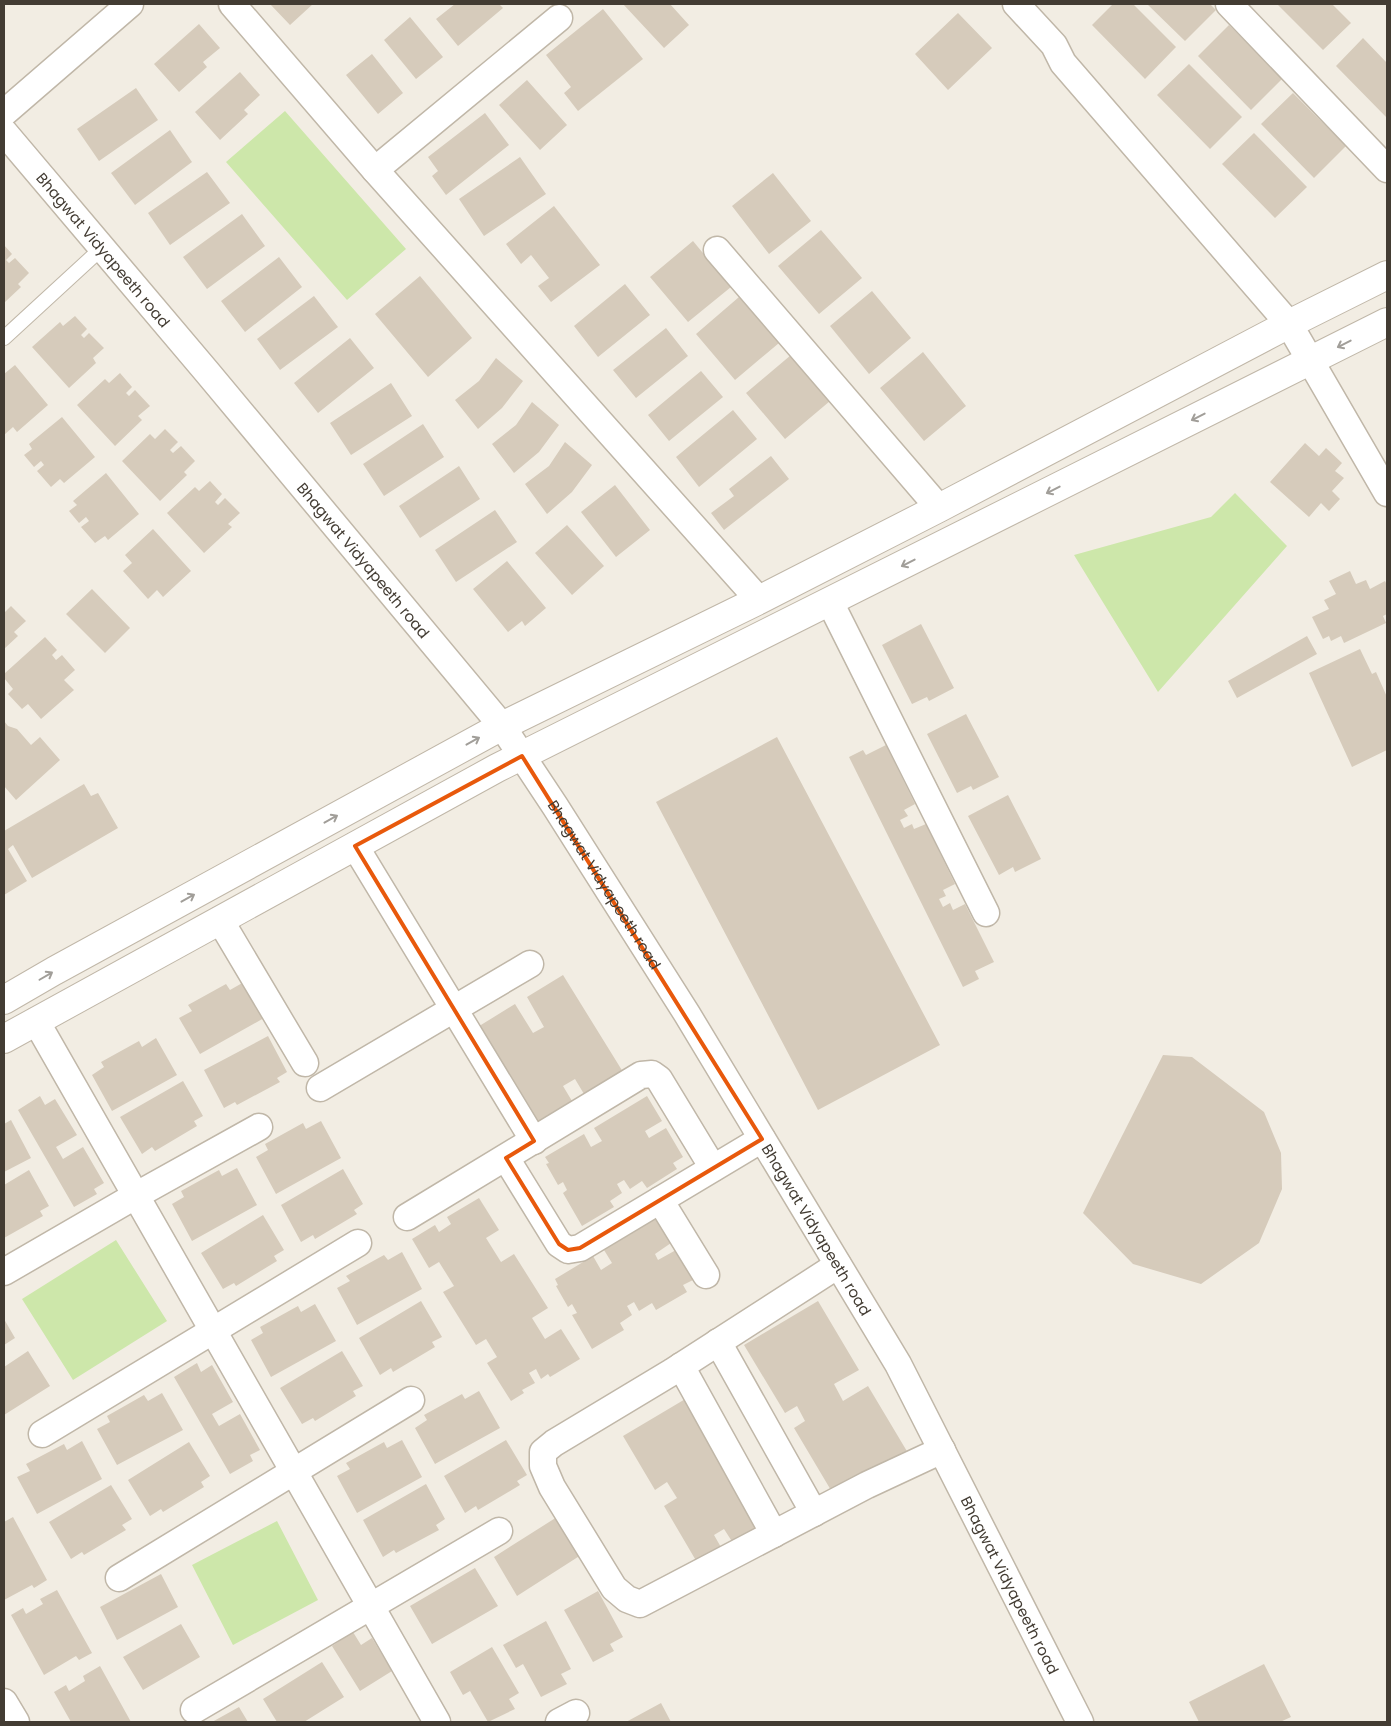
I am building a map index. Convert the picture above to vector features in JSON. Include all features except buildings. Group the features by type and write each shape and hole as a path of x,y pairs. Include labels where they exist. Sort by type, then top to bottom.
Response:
{"street":[{"path":"4,113 130,4"},
{"path":"232,4 375,170 759,600"},
{"path":"1016,4 1054,45 1063,63 1289,324 1387,493"},
{"path":"1229,4 1387,169"},
{"path":"375,170 559,18"},
{"name":"Bhagwat Vidyapeeth road","path":"4,132 502,726 682,1006 898,1364 1080,1722"},
{"path":"717,250 939,508"},
{"path":"4,1000 502,726 759,600 939,508 1289,324 1387,275"},
{"path":"4,1039 522,756 1387,322"},
{"path":"830,602 986,913"},
{"path":"355,846 534,1141"},
{"path":"220,920 306,1063"},
{"path":"320,1088 530,964"},
{"path":"36,1021 437,1722"},
{"path":"407,1217 641,1075 652,1074 659,1079 713,1168"},
{"path":"4,1272 259,1127"},
{"path":"506,1158 559,1244 568,1250 580,1248 762,1139"},
{"path":"660,1200 706,1275"},
{"path":"42,1434 358,1243"},
{"path":"838,1265 681,1366 542,1452 543,1466 552,1488 614,1588 626,1598 640,1604 867,1485 942,1450"},
{"path":"718,1342 814,1513"},
{"path":"681,1366 774,1534"},
{"path":"119,1578 412,1400"},
{"path":"194,1710 499,1531"},
{"path":"4,1702 16,1722"}],"lane":[{"path":"4,338 102,248"}],"highlighted area":[{"path":"522,756 762,1139 580,1248 568,1250 559,1244 506,1158 534,1141 355,846"}],"green space":[{"path":"285,111 406,249 347,300 226,162"},
{"path":"1235,493 1287,546 1158,692 1074,555 1211,517"},
{"path":"116,1240 167,1321 73,1380 22,1299"},
{"path":"277,1521 318,1600 233,1645 192,1565"}]}
